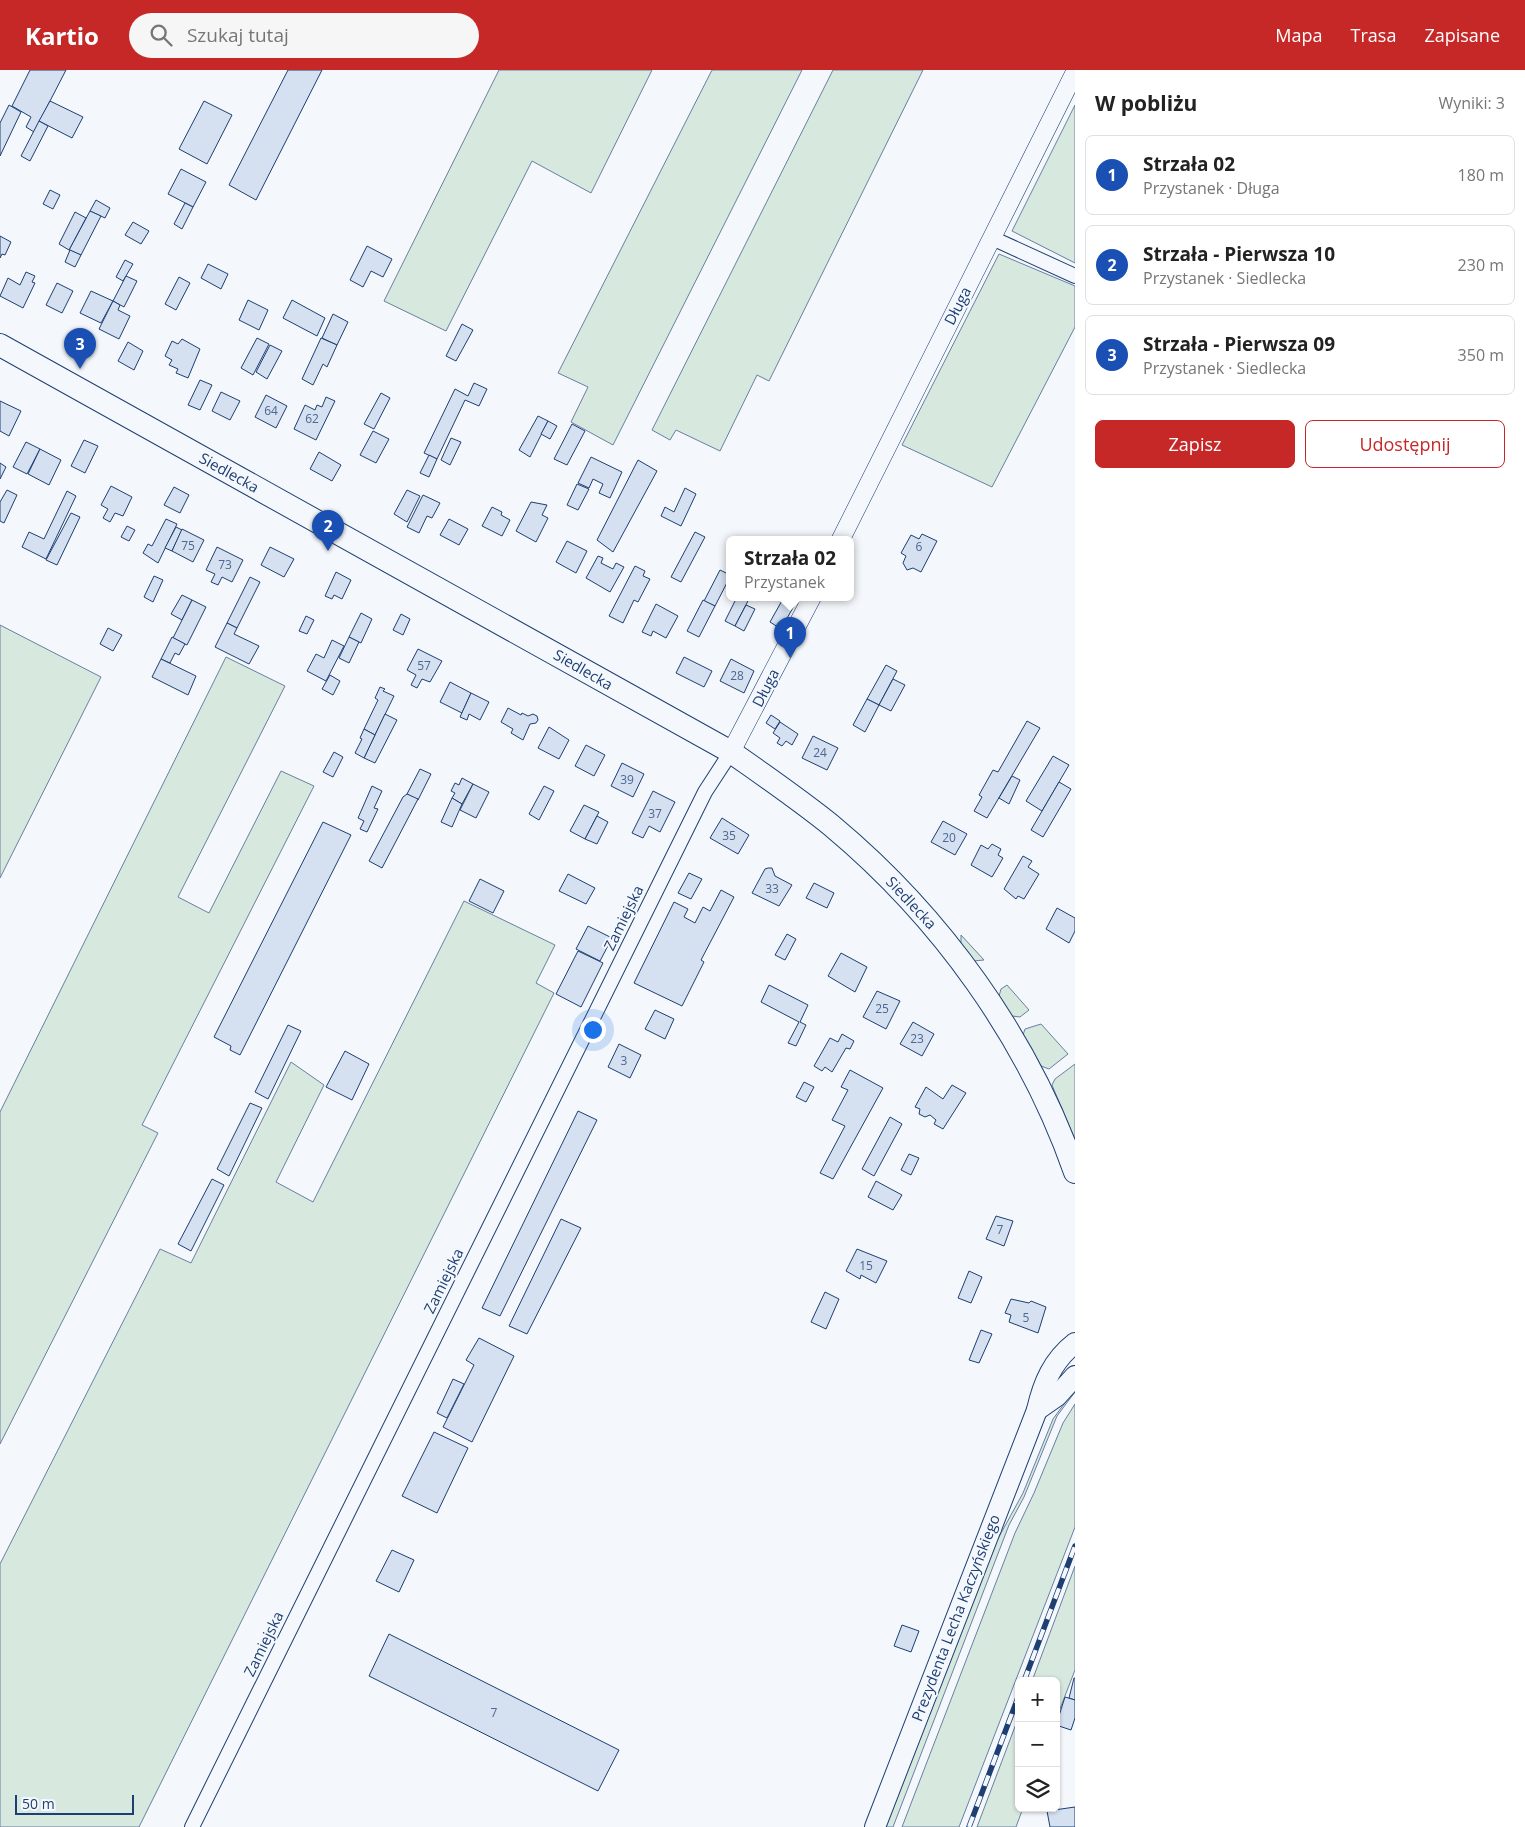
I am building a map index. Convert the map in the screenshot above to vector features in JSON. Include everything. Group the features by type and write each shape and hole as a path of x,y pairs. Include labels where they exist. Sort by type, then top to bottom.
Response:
{"main road":[{"name":"Siedlecka","path":"0,345 731,752 832,826 879,869 927,919 971,975 999,1017 1027,1065 1055,1121 1075,1172"},
{"name":"Prezydenta Lecha Kaczyńskiego","path":"875,1827 1037,1410 1047,1377 1058,1360 1075,1343"},
{"path":"1037,1410 1057,1396 1075,1376"}],"street":[{"name":"Długa","path":"843,536 1075,72"},
{"path":"992,238 1075,276"},
{"name":"Długa","path":"731,752 810,601"},
{"name":"Zamiejska","path":"192,1827 705,792 731,752"}],"shaded area":[{"path":"499,70 652,70 591,193 532,161 446,331 384,301"},
{"path":"712,70 802,70 613,445 571,422 588,387 558,373"},
{"path":"833,70 923,70 769,381 757,375 720,451 676,430 670,440 652,430"},
{"path":"1075,105 1075,263 1012,231"},
{"path":"999,254 1075,286 1075,327 992,487 902,445"},
{"path":"0,625 101,677 0,878"},
{"path":"226,657 285,686 178,897 209,913 281,771 314,786 142,1125 158,1133 0,1444 0,1112"},
{"path":"464,901 555,945 536,983 554,993 139,1827 0,1827 0,1564 160,1249 191,1263 291,1062 324,1085 276,1182 313,1202"},
{"path":"961,935 984,960 973,961 961,944"},
{"path":"1007,985 1029,1010 1020,1017 1012,1016 999,996 1001,989"},
{"path":"1041,1024 1068,1054 1049,1069 1041,1066 1023,1035 1025,1029"},
{"path":"1075,1064 1075,1140 1052,1085 1055,1079"},
{"path":"1075,1389 1075,1392 1057,1416 1024,1497 1009,1525 893,1827 886,1827 994,1546 1023,1493 1053,1419"},
{"path":"1075,1404 1075,1527 1017,1677 1015,1677 1015,1682 959,1827 902,1827 1015,1533 1063,1423"},
{"path":"1075,1566 1075,1670 1060,1709 1060,1677 1033,1677"},
{"path":"1015,1727 1015,1812 1022,1812 1016,1827 977,1827"}],"building":[{"path":"30,70 66,70 34,132 26,127 31,117 12,106"},
{"path":"288,70 322,70 256,200 229,185"},
{"path":"50,101 83,117 72,138 39,121"},
{"path":"204,101 232,115 207,164 179,149"},
{"path":"9,105 21,112 0,156 0,123"},
{"path":"39,121 48,126 30,161 21,156"},
{"path":"181,169 206,182 193,207 168,194"},
{"path":"50,190 60,195 53,209 43,204"},
{"path":"96,200 110,208 105,218 90,211"},
{"path":"185,203 193,207 182,229 174,224"},
{"path":"90,211 101,216 81,255 69,250"},
{"path":"75,212 86,218 69,250 59,244"},
{"path":"133,222 149,231 141,244 125,235"},
{"path":"0,236 11,242 5,255 2,254 0,258"},
{"path":"367,246 392,259 383,277 371,271 363,287 350,280"},
{"path":"70,250 81,255 75,267 65,262"},
{"path":"125,260 133,264 123,281 116,277"},
{"path":"208,264 228,274 221,289 201,278"},
{"path":"26,272 35,276 32,282 35,283 23,308 0,296 8,278 20,285"},
{"path":"126,276 137,281 124,307 113,301"},
{"path":"179,277 190,283 176,310 165,304"},
{"path":"57,283 73,291 62,313 46,305"},
{"path":"91,291 113,301 101,323 80,313"},
{"path":"248,300 268,310 259,330 239,320"},
{"path":"292,300 325,318 317,336 283,318"},
{"path":"113,301 120,305 118,310 130,316 119,339 99,329"},
{"path":"333,314 348,322 337,345 322,338"},
{"path":"462,324 473,330 456,361 446,356"},
{"path":"257,338 269,344 253,375 241,368"},
{"path":"321,338 337,345 327,367 323,364 313,385 302,379"},
{"path":"182,339 200,349 188,378 176,373 178,369 169,365 172,360 165,356 172,341 178,344"},
{"path":"128,342 143,351 134,370 118,361"},
{"path":"270,345 282,351 267,379 256,372"},
{"path":"200,380 212,385 200,410 188,405"},
{"path":"474,383 487,389 479,406 465,400 437,459 424,453 455,389 468,396"},
{"path":"221,392 240,401 230,420 212,411"},
{"path":"381,393 390,398 374,429 364,424"},
{"path":"266,395 287,406 276,428 255,417"},
{"path":"326,397 335,401 316,440 294,429 305,405 315,410 317,405 322,407"},
{"path":"0,401 21,411 9,436 0,431"},
{"path":"538,416 548,421 530,457 519,450"},
{"path":"548,421 557,426 550,439 541,434"},
{"path":"572,424 585,431 567,465 554,459"},
{"path":"373,431 389,439 376,463 360,455"},
{"path":"451,438 461,442 450,465 441,460"},
{"path":"84,440 98,446 85,473 71,466"},
{"path":"26,442 40,449 27,474 13,467"},
{"path":"40,449 61,460 49,485 28,474"},
{"path":"319,452 341,465 332,481 310,469"},
{"path":"429,455 437,459 429,477 420,473"},
{"path":"591,457 622,472 610,498 599,493 603,484 593,479 589,488 578,483"},
{"path":"638,460 657,471 613,552 597,540"},
{"path":"0,463 6,467 0,479"},
{"path":"577,484 589,489 578,510 567,505"},
{"path":"111,486 132,497 123,516 115,513 110,522 103,518 108,509 101,505"},
{"path":"174,487 189,495 180,513 164,505"},
{"path":"685,488 696,494 681,526 661,516 665,507 674,512"},
{"path":"7,490 17,495 4,523 0,521 0,502"},
{"path":"407,490 420,496 407,522 394,514"},
{"path":"67,491 76,496 46,559 22,547 29,532 44,539"},
{"path":"423,495 440,503 432,518 427,516 419,533 407,527"},
{"path":"531,502 547,505 542,515 548,518 536,542 516,531"},
{"path":"492,507 502,512 501,515 510,520 502,536 482,526"},
{"path":"71,513 80,517 57,565 46,560"},
{"path":"166,519 177,524 158,563 143,553 148,544 152,546"},
{"path":"449,519 468,529 459,545 440,535"},
{"path":"127,526 135,530 129,541 121,537"},
{"path":"176,527 182,530 172,551 165,548"},
{"path":"182,529 204,540 193,562 172,551"},
{"path":"695,532 705,537 681,582 671,577"},
{"path":"922,534 937,541 921,572 913,568 907,570 903,563 906,556 901,553 911,535 919,539"},
{"path":"567,541 587,551 576,573 556,562"},
{"path":"217,547 243,560 232,582 222,577 218,585 211,582 215,574 206,570"},
{"path":"270,547 294,559 284,577 261,565"},
{"path":"598,556 603,558 601,563 613,569 616,563 624,567 610,592 586,578"},
{"path":"635,566 645,571 643,576 650,579 638,602 634,600 623,623 609,616"},
{"path":"720,570 726,573 726,585 715,606 704,601"},
{"path":"336,572 351,580 342,599 334,595 332,599 325,596"},
{"path":"154,576 163,580 153,602 144,597"},
{"path":"250,577 260,582 237,628 227,623"},
{"path":"182,595 192,600 182,620 171,614"},
{"path":"192,600 206,607 187,645 173,638"},
{"path":"703,600 715,606 699,637 687,631"},
{"path":"735,601 748,601 735,626 725,621"},
{"path":"782,601 797,601 781,629 770,622"},
{"path":"656,604 678,616 666,638 653,631 651,636 642,632"},
{"path":"746,605 755,609 744,631 735,626"},
{"path":"361,613 372,619 361,643 349,637"},
{"path":"401,614 410,619 403,635 393,630"},
{"path":"306,616 314,620 307,634 299,631"},
{"path":"227,623 237,628 234,634 259,646 249,664 215,647"},
{"path":"108,628 122,635 113,651 100,644"},
{"path":"172,637 185,644 179,655 175,653 170,663 161,659"},
{"path":"349,637 359,642 349,663 339,658"},
{"path":"332,640 344,646 326,681 307,671 316,654 324,658"},
{"path":"418,649 442,661 430,682 422,679 417,688 411,685 416,675 407,670"},
{"path":"684,657 712,671 704,687 676,673"},
{"path":"161,659 196,676 188,695 152,677"},
{"path":"731,659 754,671 744,693 720,681"},
{"path":"886,665 897,671 879,705 867,699"},
{"path":"330,675 340,681 333,695 322,689"},
{"path":"893,679 905,685 891,711 879,705"},
{"path":"450,682 471,693 462,713 440,702"},
{"path":"380,687 385,689 383,691 394,696 375,735 364,729 378,700 375,698"},
{"path":"471,693 489,702 480,720 469,714 467,720 460,717"},
{"path":"867,699 879,705 865,732 853,725"},
{"path":"508,708 521,715 522,713 528,716 533,714 537,716 538,720 536,723 530,724 523,740 511,733 513,729 501,722"},
{"path":"385,714 397,720 375,763 364,758"},
{"path":"771,715 780,721 775,729 766,723"},
{"path":"1027,721 1040,728 987,818 974,811 982,797 979,795 993,770 998,772"},
{"path":"780,722 798,734 792,745 786,741 782,746 777,743 780,738 773,733"},
{"path":"549,727 569,740 559,759 538,748"},
{"path":"364,729 375,735 364,758 355,753 362,739 360,738"},
{"path":"813,736 838,748 827,770 802,758"},
{"path":"586,745 605,755 594,776 575,766"},
{"path":"334,752 343,757 333,777 323,772"},
{"path":"1053,756 1069,765 1042,811 1026,801"},
{"path":"622,763 644,774 633,797 611,786"},
{"path":"420,769 431,774 418,800 407,794"},
{"path":"1012,776 1020,780 1009,804 999,798"},
{"path":"462,778 473,784 462,804 452,798 455,793 451,791 455,783 459,785"},
{"path":"1059,782 1071,789 1043,837 1031,830"},
{"path":"473,784 489,792 476,818 460,810"},
{"path":"372,786 382,791 374,808 378,809 367,832 360,829 364,821 358,818"},
{"path":"544,786 554,791 539,820 529,814"},
{"path":"653,791 675,802 660,832 649,826 643,838 632,833"},
{"path":"407,794 418,799 382,868 369,861 403,797"},
{"path":"452,798 462,804 452,827 441,822"},
{"path":"584,805 599,812 585,839 570,831"},
{"path":"597,816 608,822 597,844 585,839"},
{"path":"722,818 749,835 738,854 710,838"},
{"path":"943,821 967,834 955,855 931,842"},
{"path":"323,822 351,835 240,1055 230,1050 231,1046 214,1037"},
{"path":"992,844 1001,849 998,855 1003,858 992,877 971,865 981,845 988,849"},
{"path":"1023,856 1032,861 1028,867 1039,874 1024,899 1018,896 1016,899 1004,889"},
{"path":"772,868 775,876 792,885 779,906 752,893 765,869"},
{"path":"689,873 702,879 691,899 678,893"},
{"path":"568,874 595,888 586,904 559,891"},
{"path":"480,879 504,891 493,913 469,901"},
{"path":"814,883 834,893 827,908 806,898"},
{"path":"721,890 734,897 701,960 704,962 682,1006 634,983 674,902 688,909 684,917 695,923 703,907 710,911"},
{"path":"1057,908 1075,918 1075,931 1069,943 1046,929"},
{"path":"588,926 612,938 600,961 576,949"},
{"path":"787,934 796,939 785,960 775,955"},
{"path":"578,951 603,963 581,1007 556,994"},
{"path":"841,953 867,967 855,992 828,976"},
{"path":"769,985 808,1005 800,1022 806,1025 796,1046 788,1043 799,1022 761,1002"},
{"path":"877,991 900,1001 886,1029 863,1017"},
{"path":"655,1010 674,1019 665,1039 645,1029"},
{"path":"913,1022 934,1034 922,1056 900,1044"},
{"path":"288,1025 301,1031 268,1099 255,1092"},
{"path":"842,1034 854,1041 850,1049 846,1048 832,1072 825,1067 822,1071 814,1066 830,1038 838,1042"},
{"path":"619,1044 641,1055 630,1078 608,1067"},
{"path":"345,1051 369,1064 352,1100 326,1087"},
{"path":"850,1070 883,1088 833,1179 820,1173 845,1126 832,1120 848,1090 841,1087"},
{"path":"804,1082 814,1087 806,1102 796,1097"},
{"path":"952,1085 966,1093 943,1129 934,1124 936,1120 930,1115 925,1117 919,1114 920,1109 915,1107 926,1087 943,1099"},
{"path":"250,1103 262,1108 229,1176 217,1169"},
{"path":"578,1111 597,1120 500,1316 482,1308"},
{"path":"890,1117 902,1124 874,1176 862,1169"},
{"path":"909,1154 919,1158 911,1175 901,1170"},
{"path":"212,1179 224,1185 191,1251 178,1244"},
{"path":"876,1181 902,1195 893,1210 868,1197"},
{"path":"996,1216 1013,1221 1004,1246 986,1239"},
{"path":"561,1219 581,1228 527,1334 509,1326"},
{"path":"857,1249 887,1261 876,1283 861,1275 860,1279 846,1271"},
{"path":"969,1271 982,1277 971,1303 958,1298"},
{"path":"825,1292 839,1299 826,1329 811,1322"},
{"path":"1011,1299 1029,1303 1031,1301 1046,1307 1038,1333 1009,1322 1011,1315 1005,1313"},
{"path":"981,1330 992,1334 979,1363 969,1360"},
{"path":"479,1338 514,1356 472,1442 443,1427 474,1365 466,1360"},
{"path":"453,1379 464,1384 447,1418 437,1413"},
{"path":"434,1432 468,1448 437,1513 402,1496"},
{"path":"392,1550 414,1560 399,1592 376,1581"},
{"path":"902,1625 919,1631 911,1652 894,1646"},
{"path":"389,1634 619,1750 598,1791 369,1676"},
{"path":"1075,1678 1075,1700 1069,1698"},
{"path":"1065,1697 1075,1700 1075,1718 1071,1730 1060,1726 1060,1713"},
{"path":"1075,1807 1075,1827 1050,1827 1047,1812 1060,1812 1060,1809"}],"railway":[{"path":"1026,1677 1075,1546"},
{"path":"969,1827 1015,1706"}],"place":[{"name":"Strzała - Pierwsza 09","path":"80,369"},
{"name":"Strzała - Pierwsza 10","path":"328,551"},
{"name":"Strzała 02","path":"790,658"}]}
